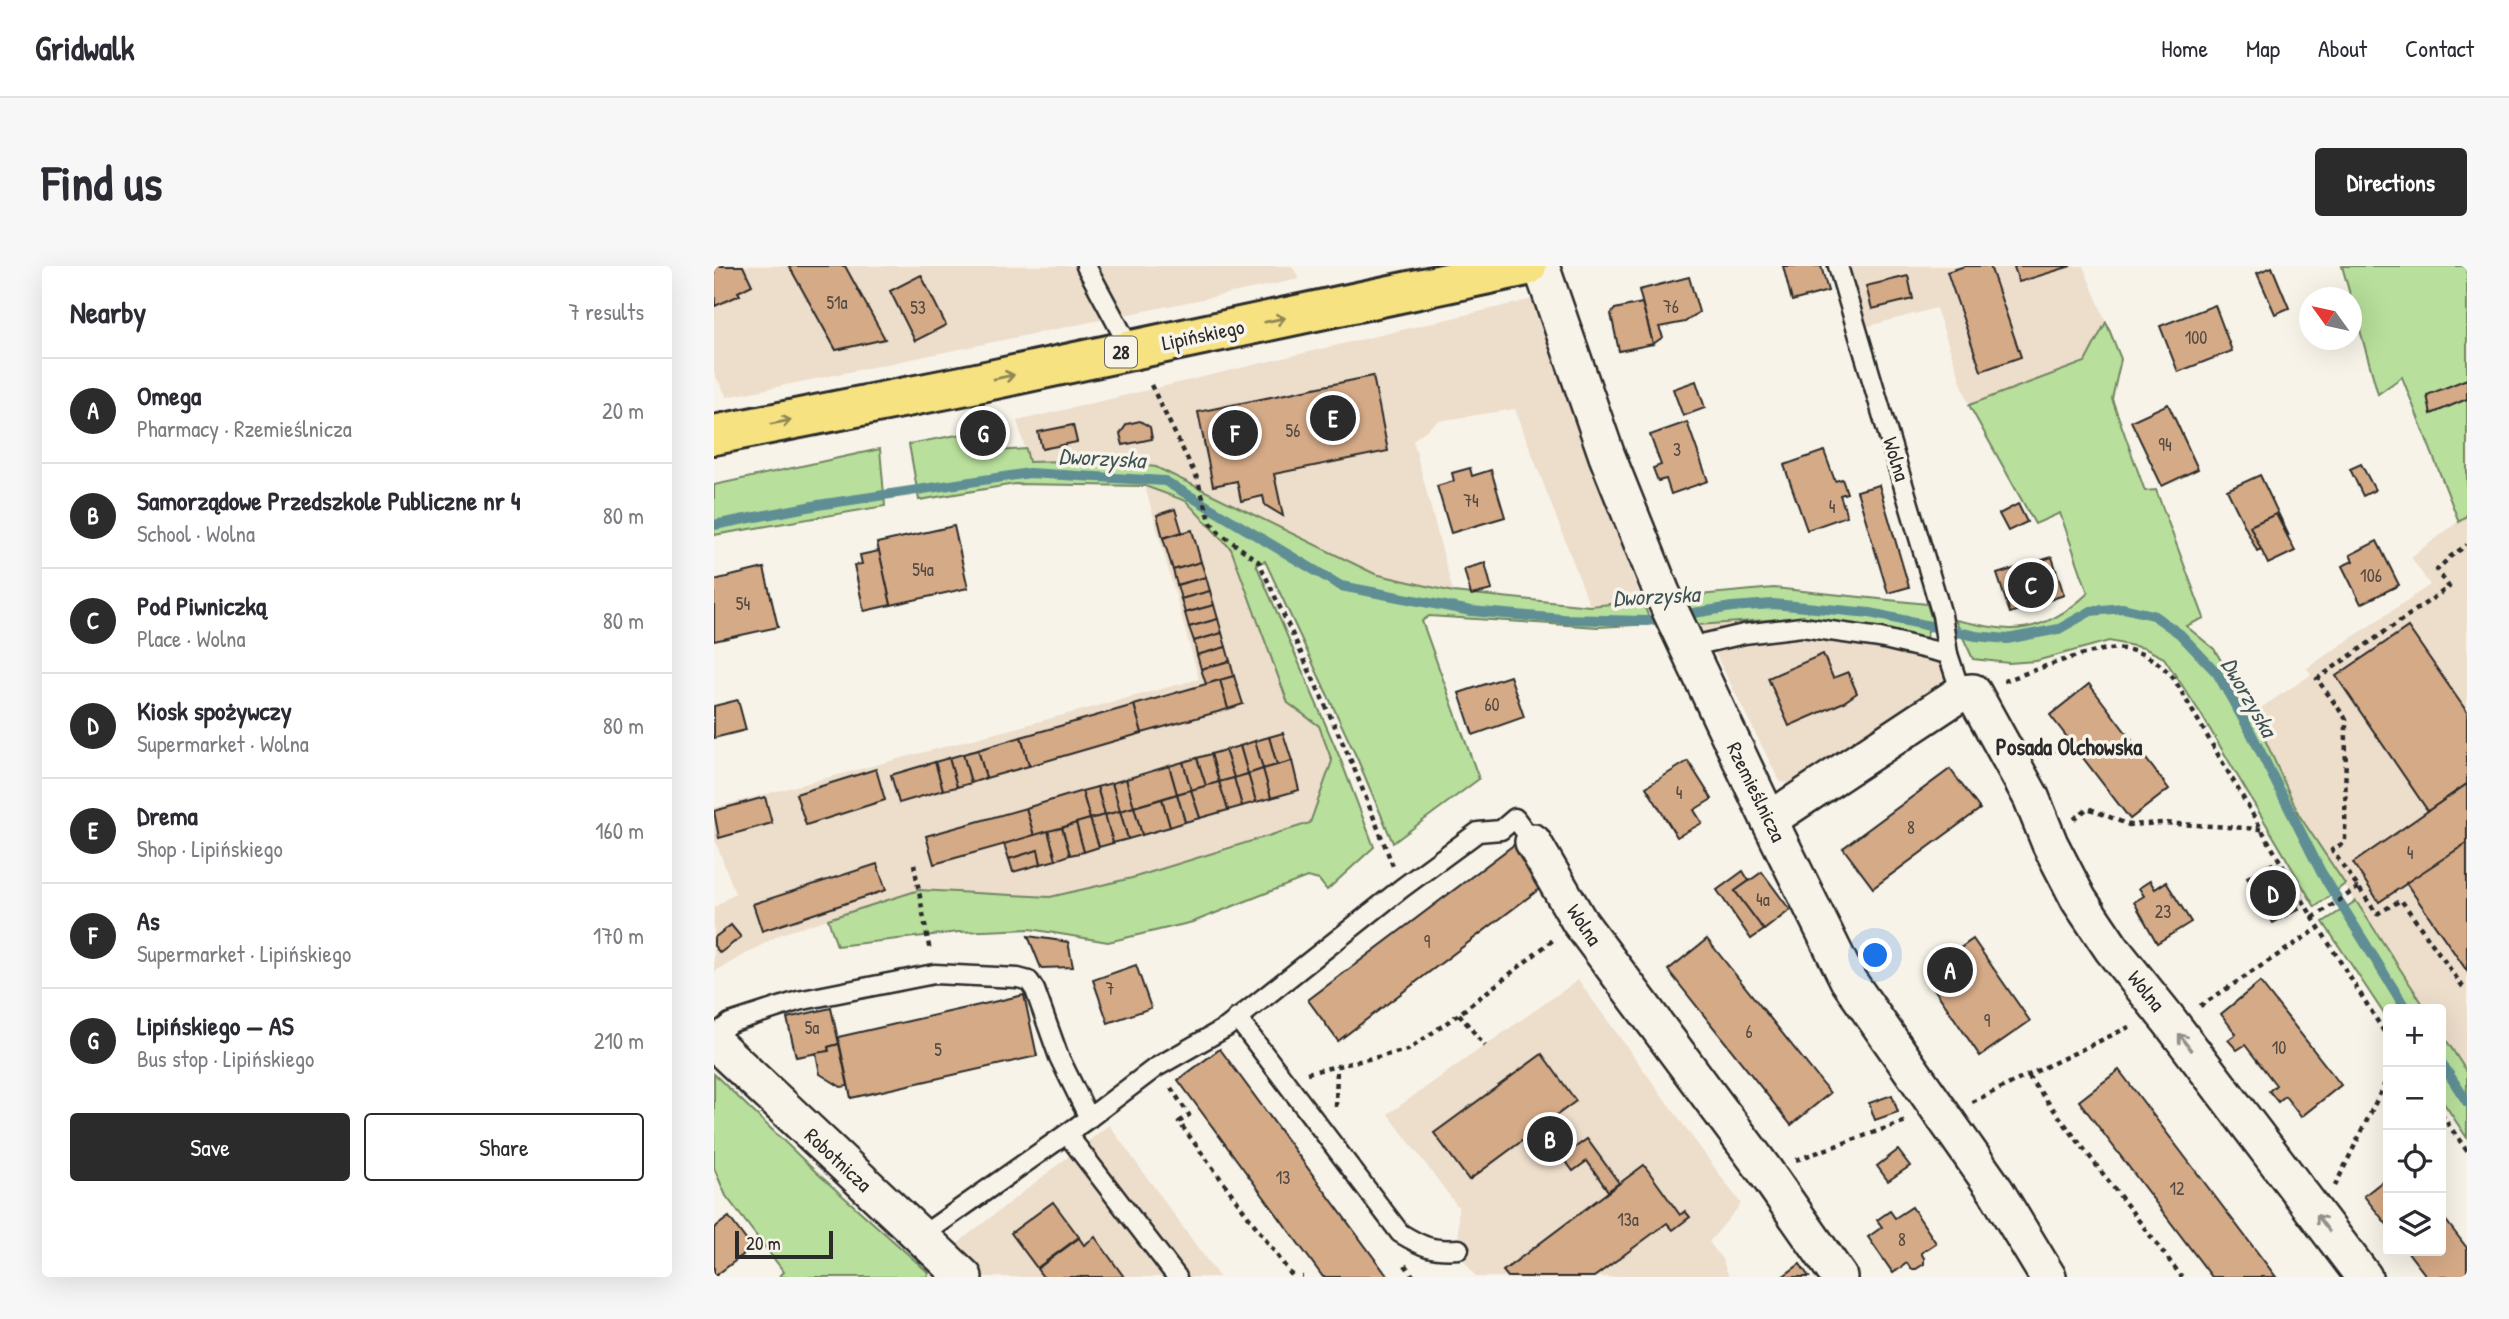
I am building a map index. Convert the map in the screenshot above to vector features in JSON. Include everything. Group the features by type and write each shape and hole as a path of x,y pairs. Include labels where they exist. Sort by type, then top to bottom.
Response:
{"main road":[{"name":"Lipińskiego","path":"714,435 972,384 1527,266"}],"street":[{"name":"Rzemieślnicza","path":"1541,266 1607,456 1662,593 1769,820 1848,979 1996,1191 2048,1277"},
{"path":"1769,820 1967,692"},
{"name":"Wolna","path":"1967,692 2031,797 2059,834 2079,900 2112,949 2364,1277"},
{"name":"Wolna","path":"1533,842 1579,921 1765,1171 1839,1277"},
{"name":"Robotnicza","path":"714,1042 964,1277"}],"lane":[{"path":"1086,266 1131,350"},
{"name":"Wolna","path":"1838,266 1942,615 1948,650 1967,692"},
{"path":"1685,642 1706,643 1744,634 1802,627 1948,650"},
{"path":"920,1237 1067,1134 1155,1068 1227,1027 1402,888 1478,832 1501,830 1514,818 1533,842"},
{"path":"714,1036 730,1023 798,1001 934,974 1018,978 1029,981 1035,990 1059,1057 1089,1118"},
{"path":"1237,1018 1400,1233 1437,1251 1459,1249"},
{"path":"1067,1134 1177,1277"}],"path":[{"path":"1150,385 1196,478 1211,523 1259,562 1352,763 1388,852"},
{"path":"1209,531 1211,523"},
{"path":"2463,987 2401,900 2377,914 2332,850 2345,842 2346,719 2317,679 2449,587 2437,570 2467,545"},
{"path":"1967,692 2077,656 2121,648 2143,654 2161,664 2174,679 2313,918 2383,1030"},
{"path":"2041,761 2057,748"},
{"path":"2059,834 2088,808 2129,825 2162,823 2262,829"},
{"path":"914,863 934,974"},
{"path":"2313,918 2359,887"},
{"path":"1282,1079 1408,1050 1579,921"},
{"path":"2195,1009 2319,928"},
{"path":"1459,1014 1485,1046"},
{"path":"1961,1106 2135,1024"},
{"path":"2028,1076 2182,1277"},
{"path":"1164,1078 1189,1115 1179,1122 1293,1277"},
{"path":"2318,1216 2383,1087"},
{"path":"1765,1171 1916,1118"},
{"path":"2446,1121 2467,1151"}],"shaded area":[{"path":"714,266 1292,266 1299,279 727,397 714,373"},
{"path":"1844,266 2083,266 2106,322 2086,362 1969,405 1936,308 1865,327"},
{"path":"1533,299 1642,601 1590,606 1515,409 1438,421 1413,440 1453,592 1375,574 1156,467 1101,460 1029,462 1017,421"},
{"path":"1145,486 1186,501 1231,549 1288,702 1319,726 1332,761 1311,823 1132,878 1050,897 919,890 781,934 714,972 714,908 735,893 714,837 714,808 1199,679"},
{"path":"2467,515 2467,1072 2446,1040 2446,1004 2423,1004 2299,815 2253,713 2311,675 2307,668 2430,585 2411,557"},
{"path":"1808,617 1925,640 1949,677 1943,695 1798,784 1780,782 1698,625"},
{"path":"1578,980 1741,1204 1709,1242 1722,1259 1729,1277 1476,1277 1462,1258 1459,1249 1458,1207 1388,1114"},
{"path":"1109,1125 1219,1277 926,1277 964,1238"}],"green space":[{"path":"2342,266 2467,266 2467,515 2459,522 2402,377 2378,394 2362,337 2362,287 2348,287"},
{"path":"2106,322 2121,359 2112,399 2145,491 2156,490 2204,618 2186,626 2214,649 2253,713 2299,815 2345,884 2315,907 2201,714 2164,658 2144,648 2109,641 2036,661 2009,663 1973,659 1955,620 2003,629 2032,626 2062,613 2088,593 2060,513 2035,524 1969,405 2085,362"},
{"path":"962,434 982,452 1026,449 1029,462 1101,460 1156,467 1375,574 1453,592 1590,606 1642,601 1652,624 1598,627 1429,616 1422,621 1479,779 1393,843 1357,758 1265,561 1256,564 1340,758 1374,847 1327,890 1319,880 1307,877 1193,922 1108,942 1030,929 959,932 837,946 828,919 919,890 1050,897 1132,878 1310,823 1332,761 1319,726 1288,703 1231,549 1186,501 1145,486 1015,484 919,500 909,444"},
{"path":"880,449 885,506 714,535 714,485"},
{"path":"1774,588 1927,604 1932,620 1925,640 1808,617 1698,625 1677,597"},
{"path":"2356,901 2423,1004 2383,1004 2383,1012 2323,922"},
{"path":"2446,1040 2467,1072 2467,1138 2446,1106"},
{"path":"714,1074 816,1172 929,1273 926,1277 779,1277 784,1272 726,1196 714,1168"}],"building":[{"path":"714,266 743,266 752,285 738,292 740,295 715,306"},
{"path":"789,266 845,266 885,339 836,350"},
{"path":"1783,266 1821,266 1828,291 1792,301"},
{"path":"1965,266 1990,266 2021,357 1981,371 1947,272"},
{"path":"2071,266 2019,282 2014,267"},
{"path":"2272,267 2289,308 2275,314 2257,273"},
{"path":"921,275 946,325 915,341 890,291"},
{"path":"1908,276 1913,299 1872,309 1866,286"},
{"path":"1689,277 1699,312 1685,322 1659,327 1663,337 1653,344 1639,290"},
{"path":"1642,303 1653,344 1619,351 1611,314 1615,309"},
{"path":"2215,305 2232,351 2178,372 2160,326"},
{"path":"1373,376 1388,451 1274,474 1283,516 1265,505 1263,496 1241,501 1237,481 1213,486 1198,412"},
{"path":"2467,379 2467,399 2431,414 2427,395"},
{"path":"1696,381 1705,408 1683,416 1673,389"},
{"path":"2168,404 2198,469 2162,486 2131,421"},
{"path":"1140,421 1150,427 1152,439 1123,445 1120,434 1127,424"},
{"path":"1687,422 1708,481 1671,494 1666,479 1658,481 1653,468 1661,465 1650,435"},
{"path":"1073,425 1077,442 1042,449 1038,432"},
{"path":"1824,451 1835,481 1842,479 1847,493 1840,495 1847,516 1807,530 1784,465"},
{"path":"2361,464 2375,490 2363,496 2350,469"},
{"path":"1470,468 1472,476 1491,470 1505,517 1451,533 1437,486 1454,481 1452,473"},
{"path":"2260,475 2289,536 2276,514 2250,526 2261,549 2257,551 2227,490"},
{"path":"1879,485 1909,587 1888,593 1857,491"},
{"path":"2018,504 2027,522 2008,531 1999,514"},
{"path":"1175,509 1182,532 1163,538 1157,515"},
{"path":"2276,514 2295,551 2268,564 2250,526"},
{"path":"954,526 968,588 891,605 877,543"},
{"path":"1192,530 1201,562 1173,570 1163,538"},
{"path":"2377,541 2399,585 2361,604 2342,566 2353,561 2350,555"},
{"path":"879,551 891,605 864,611 854,565 862,564 860,555"},
{"path":"2052,557 2064,595 2010,613 1997,574"},
{"path":"1201,562 1206,577 1177,585 1173,570"},
{"path":"1485,563 1492,590 1471,595 1464,569"},
{"path":"764,568 778,627 714,641 714,580"},
{"path":"1206,577 1210,591 1181,599 1177,585"},
{"path":"1210,591 1214,605 1185,613 1181,599"},
{"path":"1214,605 1218,619 1189,627 1185,613"},
{"path":"1218,619 1222,633 1194,641 1189,627"},
{"path":"2408,627 2467,712 2467,784 2428,811 2336,676"},
{"path":"1222,633 1226,647 1197,655 1194,641"},
{"path":"1226,647 1230,661 1201,669 1197,655"},
{"path":"1823,654 1833,678 1848,672 1857,693 1844,702 1789,726 1768,678"},
{"path":"1230,661 1234,676 1206,684 1201,669"},
{"path":"1234,676 1243,704 1228,709 1220,680"},
{"path":"1510,676 1524,717 1473,735 1459,693"},
{"path":"1220,680 1228,709 1142,733 1134,705"},
{"path":"2089,684 2169,789 2130,819 2050,715"},
{"path":"738,700 746,730 714,738 714,706"},
{"path":"1134,705 1142,733 1029,766 1021,737"},
{"path":"1283,733 1292,761 1277,765 1269,737"},
{"path":"1021,737 1029,766 986,778 978,750"},
{"path":"1269,737 1277,765 1263,769 1255,741"},
{"path":"1255,741 1263,769 1248,774 1240,746"},
{"path":"1240,746 1248,774 1234,778 1225,750"},
{"path":"978,750 986,778 971,783 963,754"},
{"path":"1225,750 1234,778 1219,782 1211,754"},
{"path":"963,754 971,783 957,787 949,758"},
{"path":"1211,754 1219,782 1206,786 1197,758"},
{"path":"949,758 957,787 943,790 935,762"},
{"path":"1197,758 1206,786 1191,790 1183,762"},
{"path":"1292,761 1299,790 1271,798 1263,769"},
{"path":"1688,761 1712,799 1694,810 1702,823 1677,837 1646,787"},
{"path":"935,762 943,790 899,803 891,775"},
{"path":"1183,762 1191,790 1177,794 1169,766"},
{"path":"1169,766 1177,794 1134,807 1126,779"},
{"path":"876,769 885,800 806,825 796,794"},
{"path":"1263,769 1271,798 1256,802 1248,774"},
{"path":"1950,769 1980,809 1873,888 1843,848"},
{"path":"1248,774 1256,802 1242,806 1234,778"},
{"path":"1234,778 1242,806 1228,810 1219,782"},
{"path":"1126,779 1134,807 1120,811 1112,783"},
{"path":"1219,782 1228,810 1200,818 1191,790"},
{"path":"1112,783 1120,811 1105,815 1097,787"},
{"path":"2467,784 2467,843 2379,902 2353,863"},
{"path":"1097,787 1105,815 1090,819 1082,791"},
{"path":"1191,790 1200,818 1185,822 1177,794"},
{"path":"1082,791 1090,819 1034,836 1026,808"},
{"path":"1177,794 1185,822 1170,827 1162,799"},
{"path":"765,797 772,823 719,838 714,811"},
{"path":"1162,799 1170,827 1142,835 1134,807"},
{"path":"1134,807 1142,835 1128,839 1120,811"},
{"path":"1026,808 1034,836 934,864 926,836"},
{"path":"1120,811 1128,839 1113,843 1105,815"},
{"path":"1105,815 1113,843 1099,847 1090,819"},
{"path":"1090,819 1099,847 1084,852 1076,823"},
{"path":"1076,823 1084,852 1070,855 1062,828"},
{"path":"1062,828 1070,855 1056,860 1048,831"},
{"path":"1048,831 1056,860 1041,864 1038,850 1009,859 1004,844"},
{"path":"2467,843 2467,971 2406,883"},
{"path":"1515,844 1546,884 1338,1041 1308,1000"},
{"path":"1038,850 1041,864 1013,872 1009,859"},
{"path":"2272,863 2299,909 2273,923 2247,877"},
{"path":"877,864 886,890 762,931 753,904"},
{"path":"1743,871 1749,881 1735,891 1764,930 1751,939 1717,890"},
{"path":"1762,872 1790,910 1764,930 1735,891"},
{"path":"2150,881 2155,889 2166,882 2191,922 2157,943 2134,902 2144,896 2139,888"},
{"path":"731,925 741,937 720,953 714,946 714,938"},
{"path":"1028,936 1068,942 1073,967 1041,968"},
{"path":"1707,939 1830,1093 1791,1125 1668,970"},
{"path":"1973,939 2030,1021 1980,1056 1924,974"},
{"path":"1136,965 1151,1008 1108,1023 1093,980"},
{"path":"2260,982 2341,1085 2301,1117 2285,1096 2278,1102 2269,1091 2276,1085 2245,1045 2237,1050 2228,1040 2236,1034 2221,1014"},
{"path":"1024,995 1037,1056 851,1098 838,1037"},
{"path":"831,1008 839,1044 828,1047 829,1051 796,1057 787,1018"},
{"path":"839,1044 848,1086 841,1087 820,1074 816,1053 829,1051 828,1047"},
{"path":"1220,1049 1388,1277 1323,1277 1178,1080"},
{"path":"1542,1054 1576,1101 1469,1180 1434,1133"},
{"path":"2119,1070 2276,1277 2212,1277 2079,1101"},
{"path":"1892,1095 1898,1112 1875,1120 1869,1103"},
{"path":"1551,1119 1573,1149 1587,1139 1619,1183 1608,1191 1587,1161 1573,1171 1540,1127"},
{"path":"1898,1150 1910,1166 1888,1181 1877,1166"},
{"path":"1644,1165 1680,1215 1685,1211 1690,1217 1673,1230 1667,1223 1594,1277 1508,1277 1503,1271"},
{"path":"2383,1181 2383,1220 2364,1196"},
{"path":"1053,1202 1079,1237 1037,1268 1011,1233"},
{"path":"1912,1207 1936,1243 1921,1253 1924,1264 1911,1269 1907,1263 1893,1273 1868,1237 1882,1227 1877,1220 1890,1211 1895,1218"},
{"path":"729,1217 752,1248 714,1277 714,1228"},
{"path":"2446,1221 2467,1248 2467,1277 2427,1277 2411,1256 2446,1256"},
{"path":"1095,1237 1124,1277 1043,1277 1037,1269 1079,1238 1084,1245"},
{"path":"1800,1264 1809,1277 1782,1277"}],"waterway":[{"name":"Dworzyska","path":"714,525 818,505 1029,473 1165,481 1341,586 1471,611 1563,619 1646,621 1666,618"},
{"name":"Dworzyska","path":"1681,615 1773,604 1870,613 1976,636 2007,639 2059,629 2091,611 2123,608 2153,615 2180,634 2217,673 2250,731 2321,872 2403,1004"},
{"name":"Dworzyska","path":"2444,1067 2467,1102"}],"place":[{"name":"Drema","path":"1333,418"},
{"name":"Lipińskiego — AS","path":"983,433"},
{"name":"As","path":"1235,433"},
{"name":"Pod Piwniczką","path":"2031,585"},
{"name":"Kiosk spożywczy","path":"2273,893"},
{"name":"Omega","path":"1950,970"},
{"name":"Samorządowe Przedszkole Publiczne nr 4","path":"1550,1139"}],"district":[{"name":"Posada Olchowska","path":"2069,747"}]}
